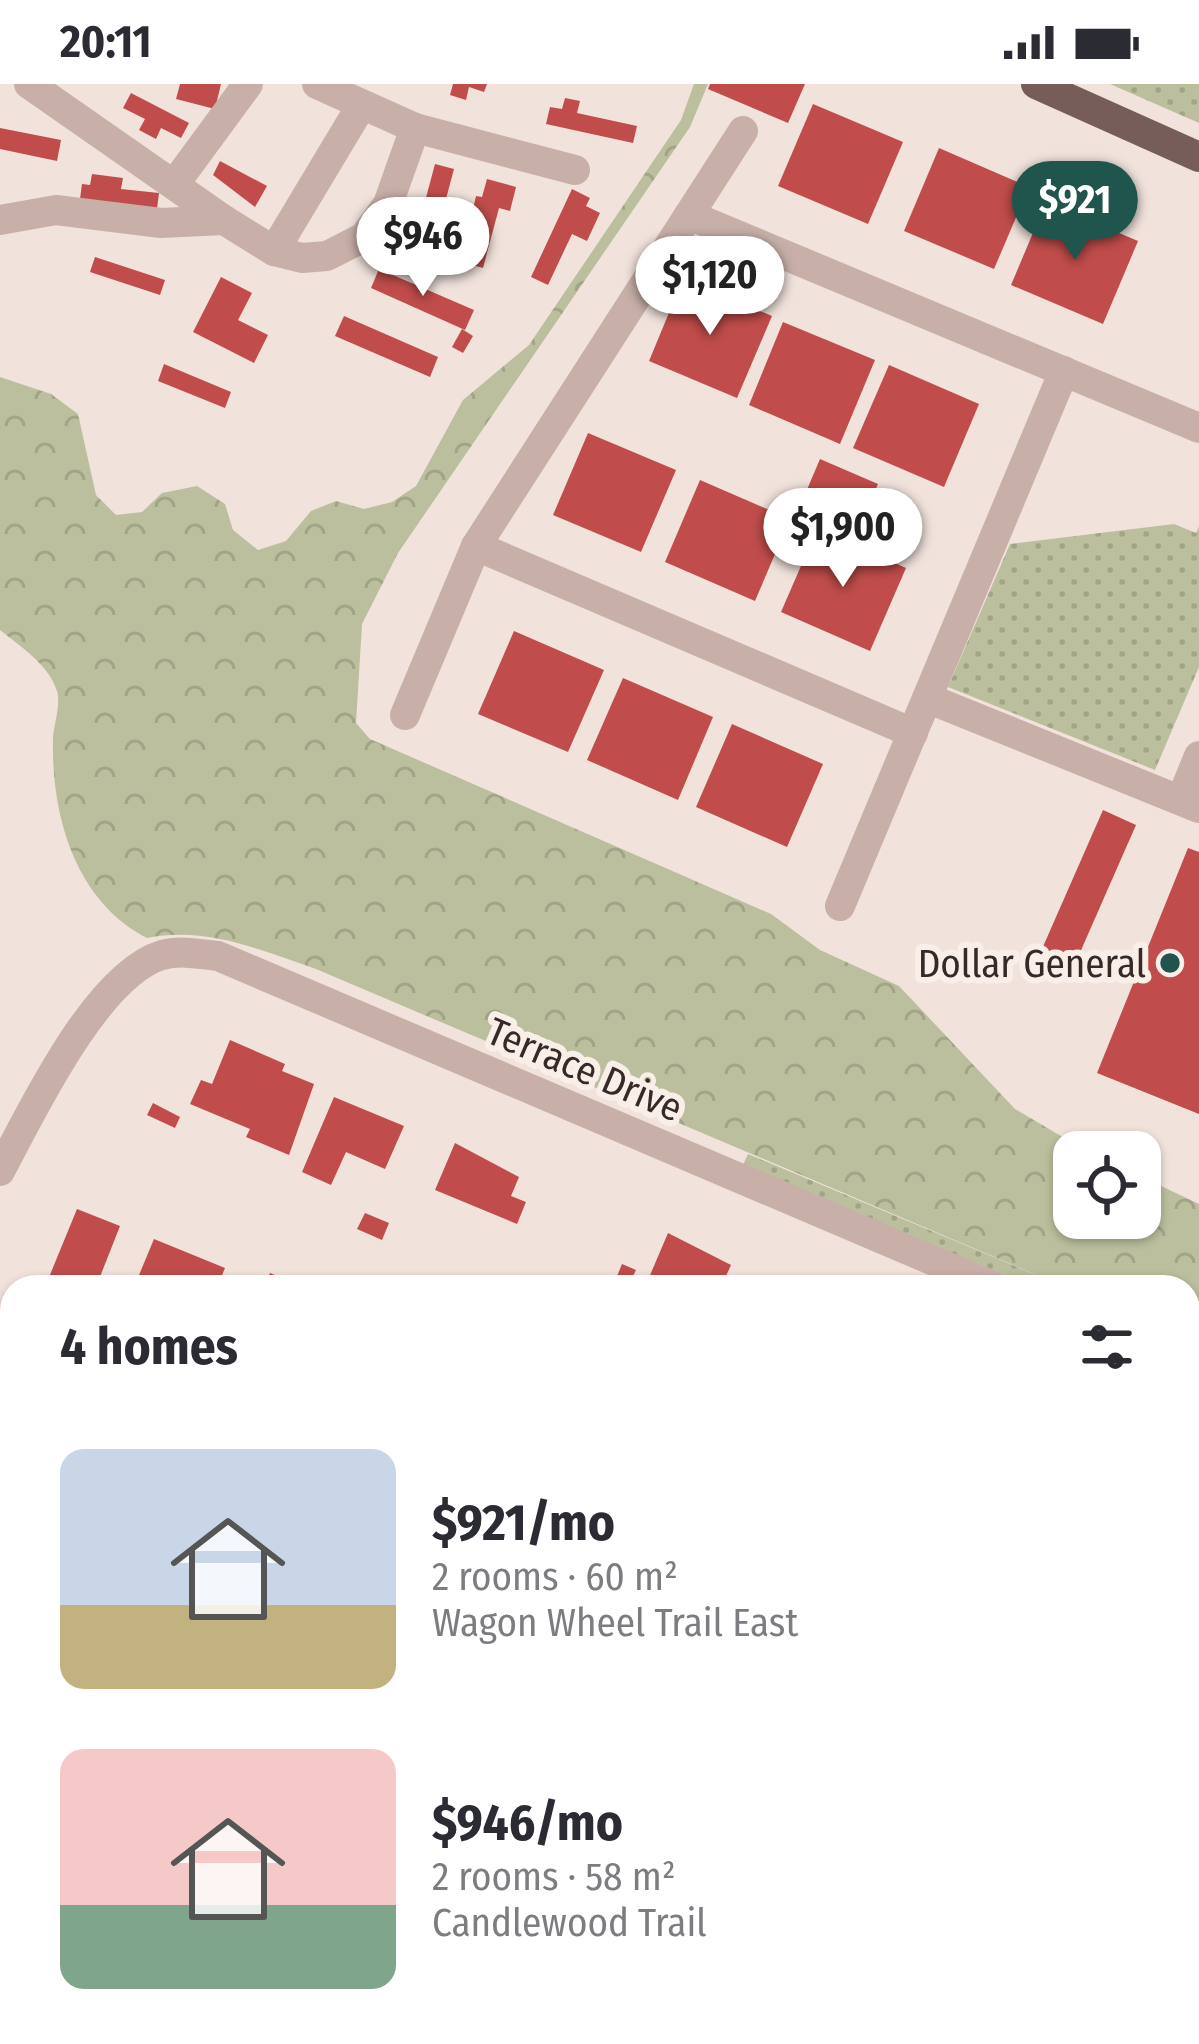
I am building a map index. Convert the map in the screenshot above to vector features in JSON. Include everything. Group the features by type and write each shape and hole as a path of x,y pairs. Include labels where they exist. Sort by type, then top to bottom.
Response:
{"main road":[{"path":"1036,84 1199,157"}],"street":[{"path":"28,84 176,182 224,220 274,251 302,258 327,256 364,237 388,204 415,128"},
{"path":"176,182 248,84"},
{"path":"317,84 415,128 575,170"},
{"path":"274,251 361,106"},
{"path":"405,715 476,546 743,131"},
{"path":"0,220 56,210 161,223 224,220"},
{"path":"689,215 1199,428"},
{"path":"840,906 1064,371"},
{"path":"476,546 913,733"},
{"path":"927,698 1190,804 1199,756"},
{"name":"Terrace Drive","path":"0,1171 70,1049 106,999 140,965 185,952 218,956 967,1275"}],"green space":[{"path":"694,84 708,84 690,127 398,553 362,624 356,723 370,739 771,914 820,950 899,986 1015,1109 1053,1131 1053,1239 1161,1239 1161,1186 1199,1204 1199,1275 1037,1275 316,969 212,938 147,938 122,922 85,879 72,853 57,797 53,738 57,691 41,664 0,630 0,377 51,394 78,414 96,495 116,515 142,512 162,493 197,486 225,504 233,530 258,550 286,541 311,511 336,501 364,509 392,502 416,486 463,400 529,345 681,120"},
{"path":"1110,84 1199,84 1199,123"},
{"path":"1174,524 1196,533 1199,527 1199,667 1155,770 948,687 1010,544"},
{"path":"748,1154 1036,1275 1005,1275 742,1167"}],"building":[{"path":"180,84 221,84 215,109 176,99"},
{"path":"453,84 487,84 484,92 469,87 466,100 450,95"},
{"path":"710,84 805,84 788,123 708,89"},
{"path":"131,93 189,123 181,138 161,128 156,139 139,130 145,119 123,108"},
{"path":"565,98 580,101 577,113 637,126 633,143 546,124 550,107 562,109"},
{"path":"813,104 903,142 868,224 778,186"},
{"path":"0,128 61,140 57,161 0,149"},
{"path":"939,148 1029,187 994,269 904,231"},
{"path":"220,161 267,186 255,207 213,175"},
{"path":"435,164 454,169 435,240 416,235"},
{"path":"92,174 123,178 121,189 159,193 157,209 80,199 82,184 90,185"},
{"path":"487,179 516,187 510,211 499,208 483,268 465,263 478,215 472,213 476,196 482,197"},
{"path":"572,189 590,198 586,206 600,213 587,241 572,234 548,285 531,277"},
{"path":"1046,202 1138,241 1103,324 1011,285"},
{"path":"95,257 165,280 160,295 90,272"},
{"path":"379,269 474,310 465,330 371,288"},
{"path":"221,277 252,293 238,320 268,335 254,363 193,332"},
{"path":"683,279 772,316 737,398 649,361"},
{"path":"344,316 438,357 430,377 335,336"},
{"path":"783,322 875,360 840,444 749,405"},
{"path":"462,329 473,336 463,353 452,347"},
{"path":"164,364 231,392 225,408 158,381"},
{"path":"889,365 979,404 944,487 853,448"},
{"path":"588,433 676,470 641,552 553,515"},
{"path":"820,459 878,484 861,524 803,499"},
{"path":"700,480 790,519 755,601 665,562"},
{"path":"817,529 906,568 870,651 781,612"},
{"path":"514,631 604,670 568,752 478,714"},
{"path":"623,678 713,717 678,800 587,760"},
{"path":"732,724 823,764 787,847 696,807"},
{"path":"1103,810 1136,825 1071,973 1038,958"},
{"name":"Dollar General","path":"1188,848 1199,852 1199,1114 1097,1073"},
{"path":"230,1040 285,1064 282,1071 314,1084 289,1155 246,1137 250,1129 190,1104 201,1080 212,1084"},
{"path":"334,1097 404,1126 385,1169 346,1152 331,1185 302,1172"},
{"path":"153,1103 180,1117 175,1128 147,1115"},
{"path":"455,1143 519,1177 511,1196 526,1202 517,1224 435,1190"},
{"path":"77,1209 120,1226 101,1275 50,1275"},
{"path":"365,1213 389,1223 382,1240 357,1229"},
{"path":"668,1233 731,1265 726,1275 650,1275"},
{"path":"154,1239 225,1268 222,1275 139,1275"},
{"path":"622,1264 636,1270 634,1275 617,1275"}],"place":[{"name":"Dollar General","path":"1170,963"}]}
